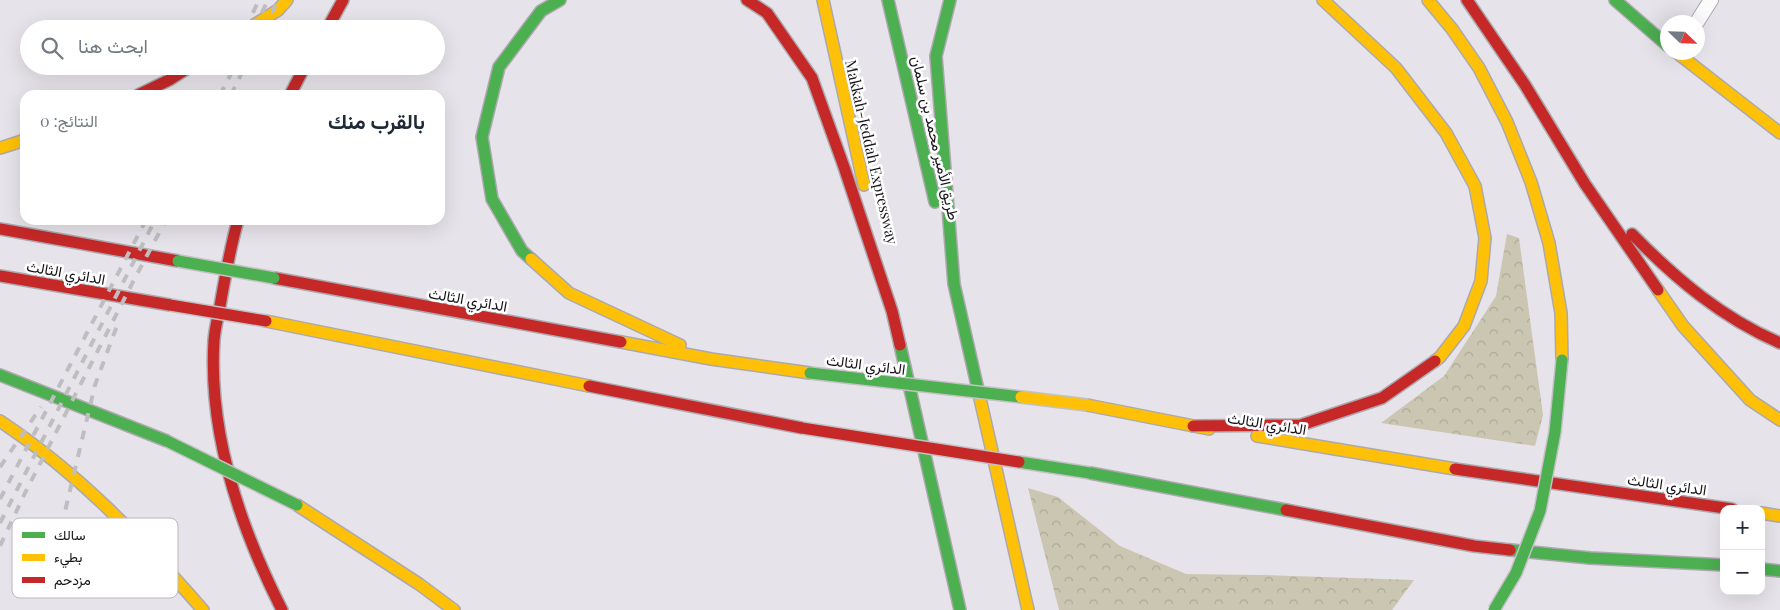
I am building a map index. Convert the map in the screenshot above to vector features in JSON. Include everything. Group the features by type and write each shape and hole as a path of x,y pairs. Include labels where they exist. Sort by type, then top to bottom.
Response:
{"main road":[{"path":"262,20 278,10 287,0"},
{"path":"332,20 343,0"},
{"path":"560,0 541,11 499,67 482,137 492,199 522,252 569,293 711,359"},
{"path":"747,0 767,13 812,78 844,167 892,311 960,610"},
{"name":"Makkah-Jeddah Expressway","path":"823,0 892,311"},
{"name":"طريق الأمير محمد بن سلمان","path":"888,0 954,284"},
{"path":"950,0 936,56 954,284 1028,610"},
{"path":"1193,426 1301,425 1382,398 1440,357 1464,326 1481,281 1485,238 1475,186 1446,133 1396,68 1323,0"},
{"path":"1428,0 1452,29 1479,68 1507,122 1531,182 1551,252 1561,312 1562,360 1555,432 1540,512 1516,573 1494,610"},
{"path":"1467,0 1525,85 1585,184 1683,326 1750,400 1780,420"},
{"path":"1615,0 1660,39"},
{"path":"1686,60 1780,133"},
{"path":"148,90 177,75"},
{"path":"293,90 300,75"},
{"path":"0,148 20,142"},
{"path":"1585,184 1647,249 1701,298 1757,334 1780,343"},
{"path":"237,225 214,339 214,380 218,426 224,458 241,515 261,566 282,610"},
{"name":"الدائري الثالث","path":"0,229 711,359 1087,405 1193,426 1494,475 1720,507"},
{"name":"الدائري الثالث","path":"0,276 266,321 802,428 1090,473 1474,546 1590,558 1720,565"},
{"path":"0,375 167,441 297,505 418,584 454,610"},
{"path":"0,422 51,456 88,488 116,518"},
{"path":"1765,514 1780,516"},
{"path":"1765,569 1780,571"},
{"path":"178,583 203,610"}],"street":[{"path":"1701,15 1711,0"}],"green space":[{"path":"1507,234 1519,238 1543,415 1535,446 1381,423 1444,376 1496,296"},
{"path":"1028,488 1058,497 1120,546 1186,574 1414,580 1392,610 1059,610"}],"railway":[{"path":"249,20 259,0"},
{"path":"258,20 268,0"},
{"path":"268,20 278,0"},
{"path":"223,90 230,75"},
{"path":"233,90 241,75"},
{"path":"0,499 143,225"},
{"path":"0,523 152,225"},
{"path":"13,518 163,225"},
{"path":"63,518 95,385 118,323"},
{"path":"0,467 41,407"},
{"path":"0,546 12,521"}],"traffic: fast":[{"path":"531,259 522,251 492,199 482,137 499,67 541,11 560,0"},
{"path":"888,0 935,202"},
{"path":"950,0 936,56 954,284 979,394"},
{"path":"1615,0 1660,39"},
{"path":"178,261 274,278"},
{"path":"900,345 960,610"},
{"path":"1494,610 1516,573 1540,511 1555,432 1562,360"},
{"path":"810,373 1021,397"},
{"path":"0,375 167,441"},
{"path":"167,441 297,505"},
{"path":"1019,462 1090,473"},
{"path":"1090,473 1286,510"},
{"path":"1510,550 1590,558 1720,565"},
{"path":"1765,569 1780,571"}],"traffic: slow":[{"path":"262,20 278,10 287,0"},
{"path":"823,0 864,185"},
{"path":"1323,0 1396,68 1446,133 1475,186 1485,238 1481,281 1464,326 1435,361"},
{"path":"1428,0 1452,29 1479,68 1507,122 1531,182 1549,243 1561,313 1562,360"},
{"path":"1686,60 1780,133"},
{"path":"0,148 20,142"},
{"path":"531,259 569,293 680,345"},
{"path":"1658,290 1683,326 1750,400 1780,420"},
{"path":"266,321 589,386"},
{"path":"621,342 711,359 810,373"},
{"path":"979,394 1028,610"},
{"path":"1021,397 1087,405"},
{"path":"1087,405 1209,429"},
{"path":"0,421 57,463 118,518"},
{"path":"1257,436 1455,469"},
{"path":"297,505 419,584 454,610"},
{"path":"1765,514 1780,516"},
{"path":"178,582 203,610"}],"traffic: jam":[{"path":"332,20 343,0"},
{"path":"747,0 767,13 812,78 892,311 900,345"},
{"path":"1467,0 1525,85 1585,184 1658,290"},
{"path":"148,90 177,75"},
{"path":"293,90 300,75"},
{"path":"237,225 214,336 213,375 216,410 222,445 240,513 282,610"},
{"path":"0,229 178,261"},
{"path":"1632,234 1683,282 1701,296 1739,322 1780,343"},
{"path":"0,276 170,305"},
{"path":"274,278 621,342"},
{"path":"170,305 266,321"},
{"path":"1193,426 1301,425 1382,398 1435,361"},
{"path":"589,386 802,428"},
{"path":"802,428 1019,462"},
{"path":"1455,469 1720,507"},
{"path":"1286,510 1474,546 1510,550"}]}
